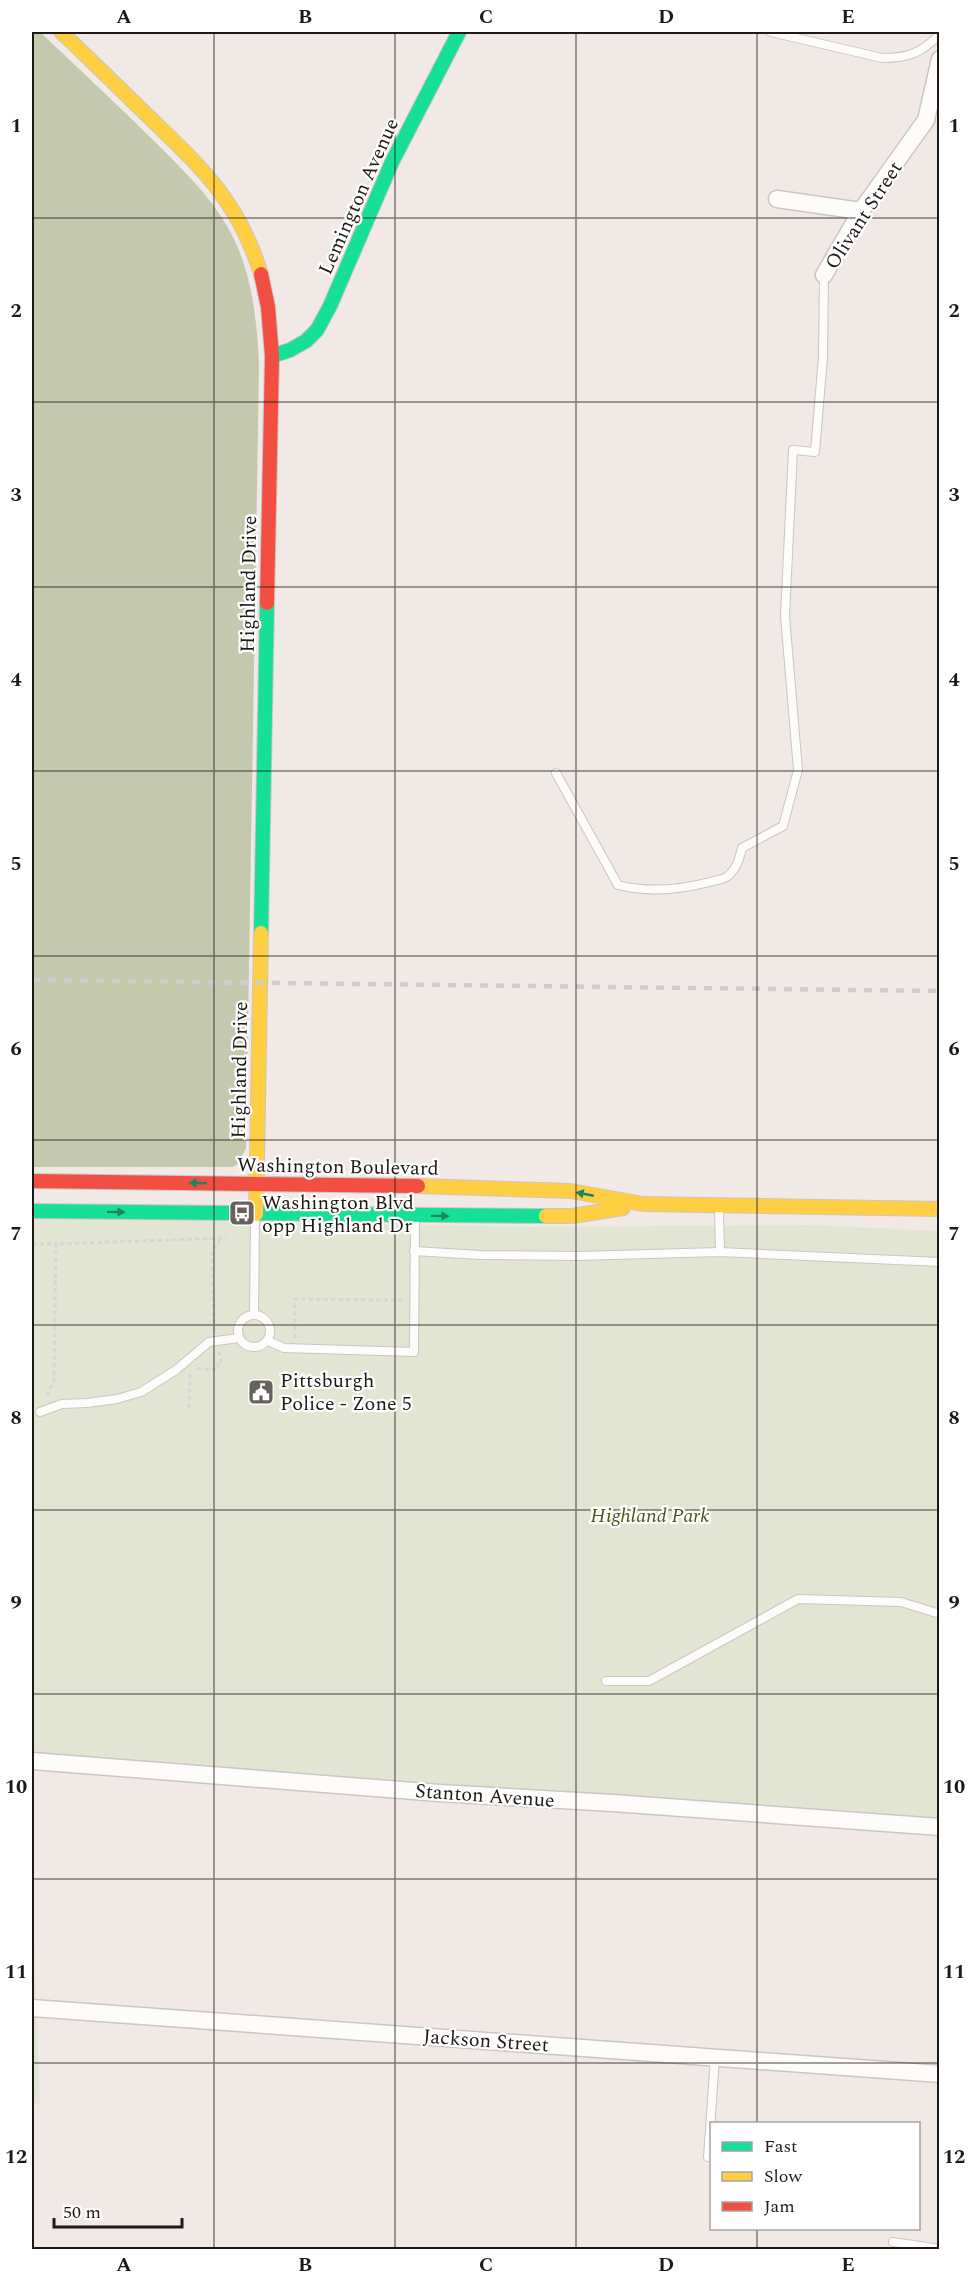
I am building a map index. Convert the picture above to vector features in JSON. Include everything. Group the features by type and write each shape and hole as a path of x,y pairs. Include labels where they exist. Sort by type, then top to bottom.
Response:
{"main road":[{"name":"Highland Drive","path":"62,32 208,174 233,209 255,251 269,306 272,356 255,1214"},
{"name":"Lemington Avenue","path":"272,356 290,350 317,330 392,162 459,32"},
{"name":"Washington Boulevard","path":"32,1181 486,1187 572,1191 643,1204 939,1209"},
{"name":"Washington Boulevard","path":"32,1211 572,1216 643,1204"}],"street":[{"name":"Olivant Street","path":"824,275 861,211 926,120 939,59"},
{"path":"777,199 861,211"},
{"name":"Stanton Avenue","path":"32,1761 439,1793 939,1827"},
{"name":"Jackson Street","path":"32,2008 939,2074"}],"lane":[{"path":"771,32 882,58 895,58 924,50 939,34"},
{"name":"Olivant Street","path":"556,773 618,885 635,890 661,891 726,878 738,864 741,848 783,826 798,770 785,616 793,450 815,452 823,357 824,275"},
{"path":"719,1206 720,1251"},
{"path":"254,1315 255,1214"},
{"path":"268,1341 285,1348 414,1352 415,1216"},
{"path":"414,1251 480,1255 578,1256 720,1251 939,1262"},
{"path":"254,1315 267,1322 270,1331 268,1341 260,1347 250,1347 239,1338 238,1327 241,1322 244,1318 254,1315"},
{"path":"40,1412 62,1404 117,1400 141,1392 176,1370 209,1342 239,1338"},
{"path":"606,1681 649,1681 798,1599 901,1602 939,1614"},
{"path":"710,2122 715,2058"},
{"path":"708,2157 710,2129"},
{"path":"893,2242 939,2249"}],"path":[{"path":"32,1244 255,1237"},
{"path":"215,1334 212,1327 212,1250 219,1243 219,1238"},
{"path":"54,1380 56,1244"},
{"path":"292,1340 295,1339 295,1299 403,1300"},
{"path":"194,1369 218,1369 219,1361 221,1361 218,1350"},
{"path":"189,1408 190,1372"}],"green space":[{"path":"32,32 40,32 144,131 204,194 220,215 235,242 252,294 259,367 246,1148 238,1164 232,1167 32,1167"},
{"name":"Highland Park","path":"32,1218 533,1227 810,1225 939,1231 939,1827 32,1761"},
{"path":"32,1888 40,2105 32,2104"}],"railway":[{"path":"32,980 940,991"}],"traffic: fast":[{"path":"272,356 306,341 317,330 330,306 392,162 459,32"},
{"path":"261,933 267,603"},
{"path":"32,1211 546,1216"}],"traffic: slow":[{"path":"61,32 184,151 216,186 241,225 261,274"},
{"path":"256,1214 261,933"},
{"path":"418,1186 571,1191 643,1204 940,1209"},
{"path":"546,1216 572,1216 623,1208"}],"traffic: jam":[{"path":"261,274 268,307 272,356 267,603"},
{"path":"32,1181 418,1186"}],"place":[{"name":"Washington Blvd opp Highland Dr","path":"242,1213"},
{"name":"Pittsburgh Police - Zone 5","path":"261,1392"}]}
